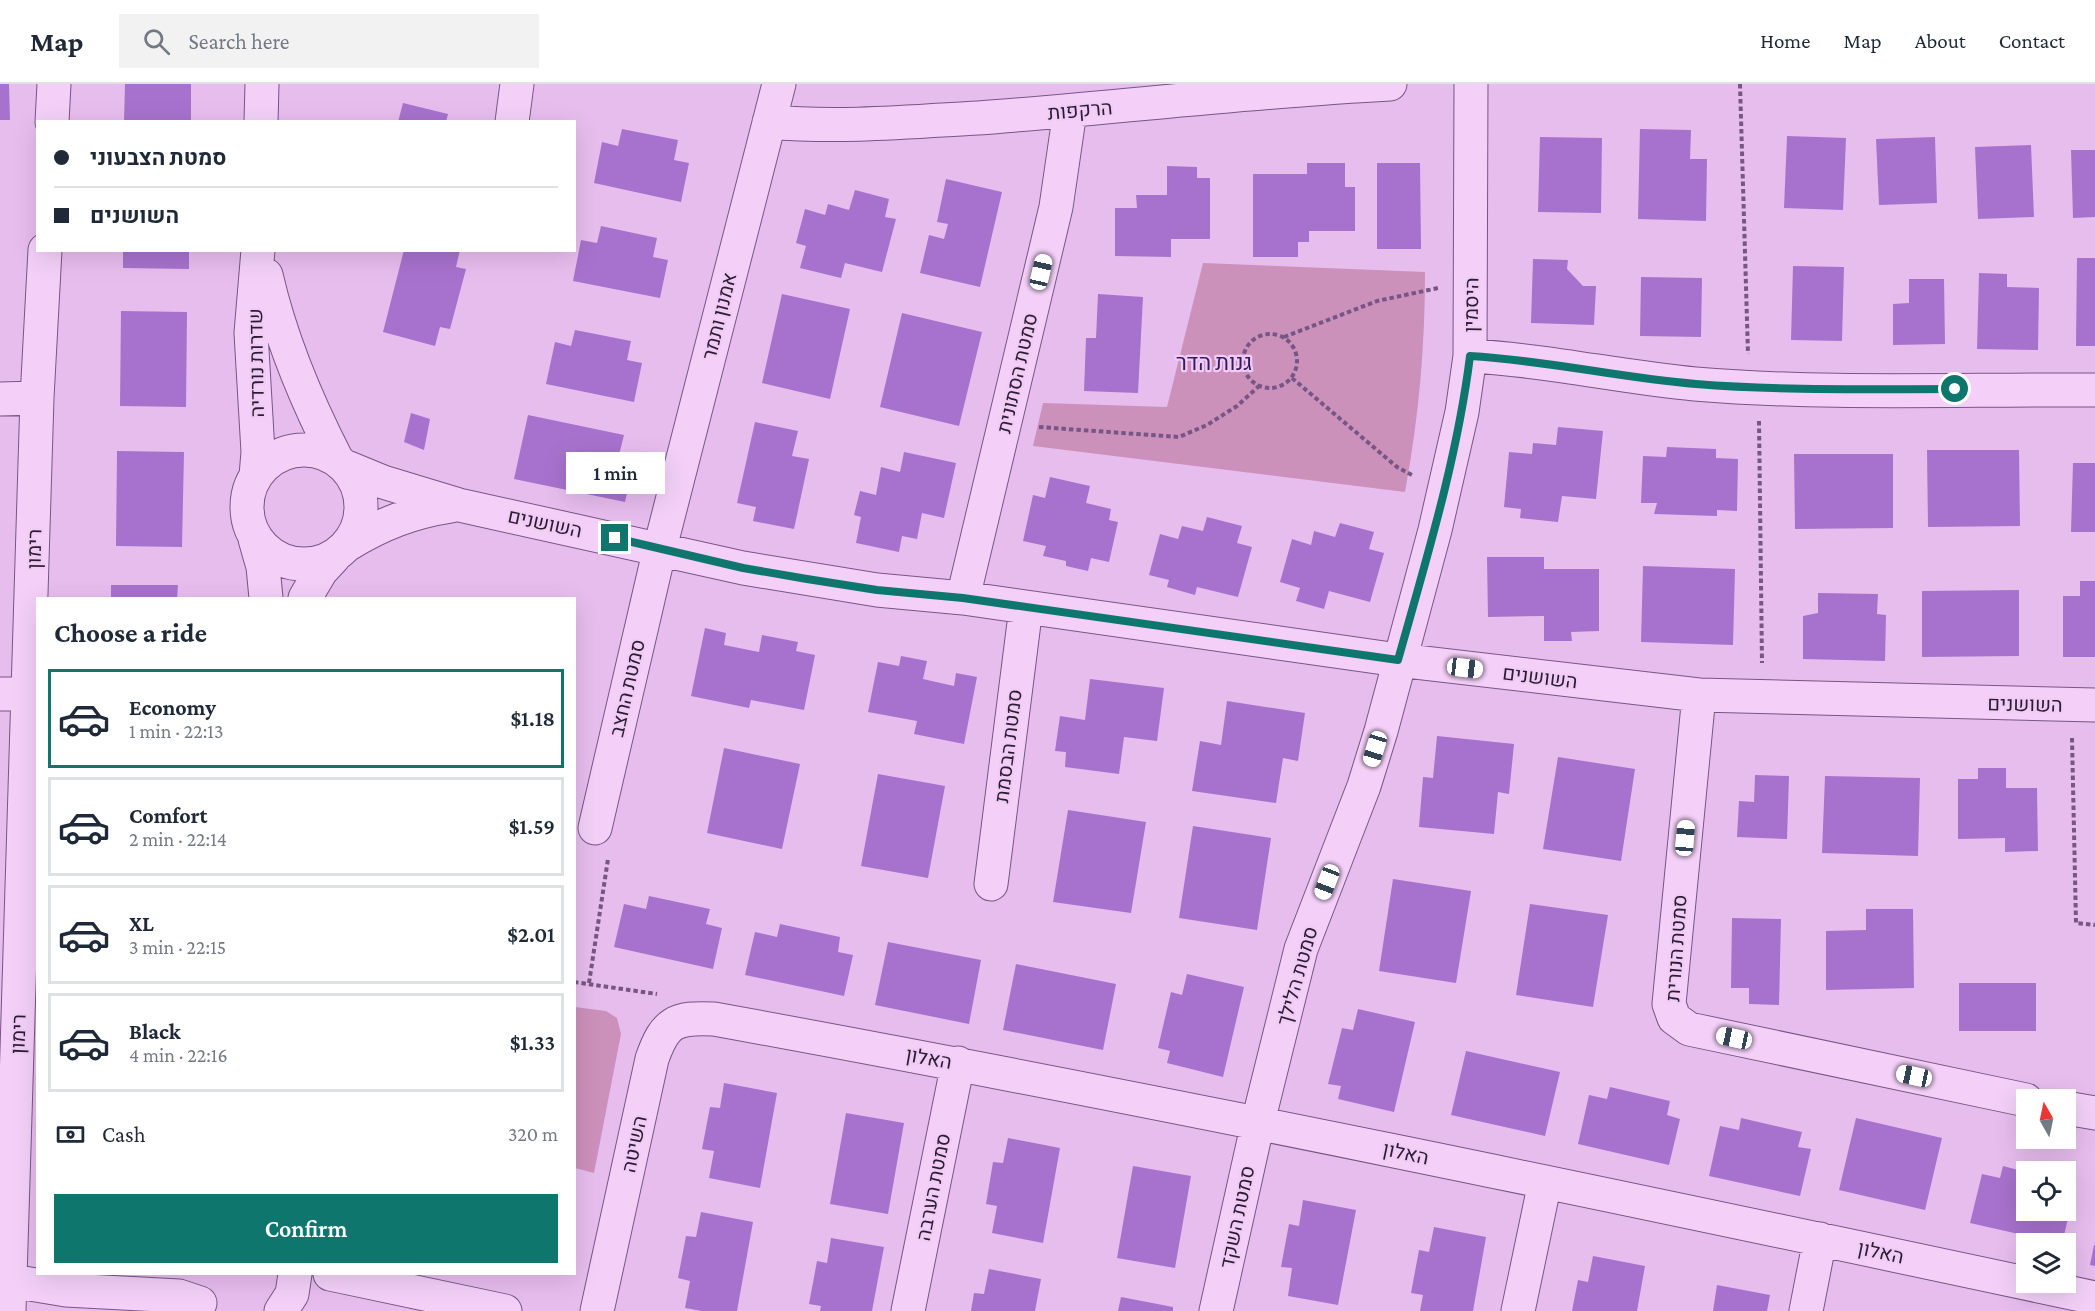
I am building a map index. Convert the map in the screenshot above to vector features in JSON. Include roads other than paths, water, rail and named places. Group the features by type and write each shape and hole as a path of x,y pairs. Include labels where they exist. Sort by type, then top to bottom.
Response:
{"street":[{"path":"52,120 54,84"},
{"path":"261,120 262,84"},
{"path":"513,120 517,84"},
{"name":"הרקפות","path":"769,123 863,125 1070,111 1310,88 1390,84"},
{"name":"היסמין","path":"1398,660 1445,488 1462,412 1470,356 1472,84"},
{"name":"אמנון ותמר","path":"660,548 769,123 770,86"},
{"name":"סמטת הסתונית","path":"963,598 1056,207 1070,111"},
{"name":"רימון","path":"9,1311 16,1273 10,983 15,694 37,398 45,252"},
{"name":"שדרות נורדיה","path":"256,476 258,452 251,333 259,252"},
{"name":"שדרות נורדיה","path":"260,252 279,330 294,372 340,463"},
{"path":"1470,356 1516,358 1633,377 1754,388 2095,390"},
{"path":"0,399 37,398"},
{"path":"266,597 263,567 248,524 246,507 248,490 266,464 293,451 308,450 340,463 355,480 360,497 361,514 356,530 321,571 306,597"},
{"name":"השושנים","path":"340,463 383,482 459,505 743,568 877,590 963,598 1398,660 1699,695 2083,705"},
{"name":"השושנים","path":"340,551 374,528 398,518 421,510 459,505"},
{"path":"255,539 267,552 283,561 300,565 318,563 340,551"},
{"name":"סמטת החצב","path":"595,828 660,548"},
{"name":"סמטת הבסמת","path":"991,884 1026,608"},
{"name":"סמטת הלילך","path":"1258,1122 1298,960 1364,786 1398,660"},
{"name":"סמטת הנורית","path":"1699,695 1669,1004 1674,1018 1689,1029 2016,1098"},
{"name":"האלון","path":"703,1018 958,1063 1258,1122 2095,1298"},
{"name":"השיטה","path":"597,1311 652,1059 660,1035 675,1023 703,1018"},
{"name":"סמטת הערבה","path":"908,1311 958,1063"},
{"path":"2076,1110 2095,1113"},
{"name":"סמטת השקד","path":"1216,1311 1258,1122"},
{"path":"1518,1311 1545,1182"},
{"path":"1806,1311 1820,1239"},
{"path":"16,1273 48,1288 179,1296 201,1302"},
{"path":"281,1311 292,1294 295,1275"},
{"path":"335,1275 505,1311"},
{"path":"281,1311 287,1311"}],"district":[{"name":"גנות הדר","path":"1214,362"}]}
